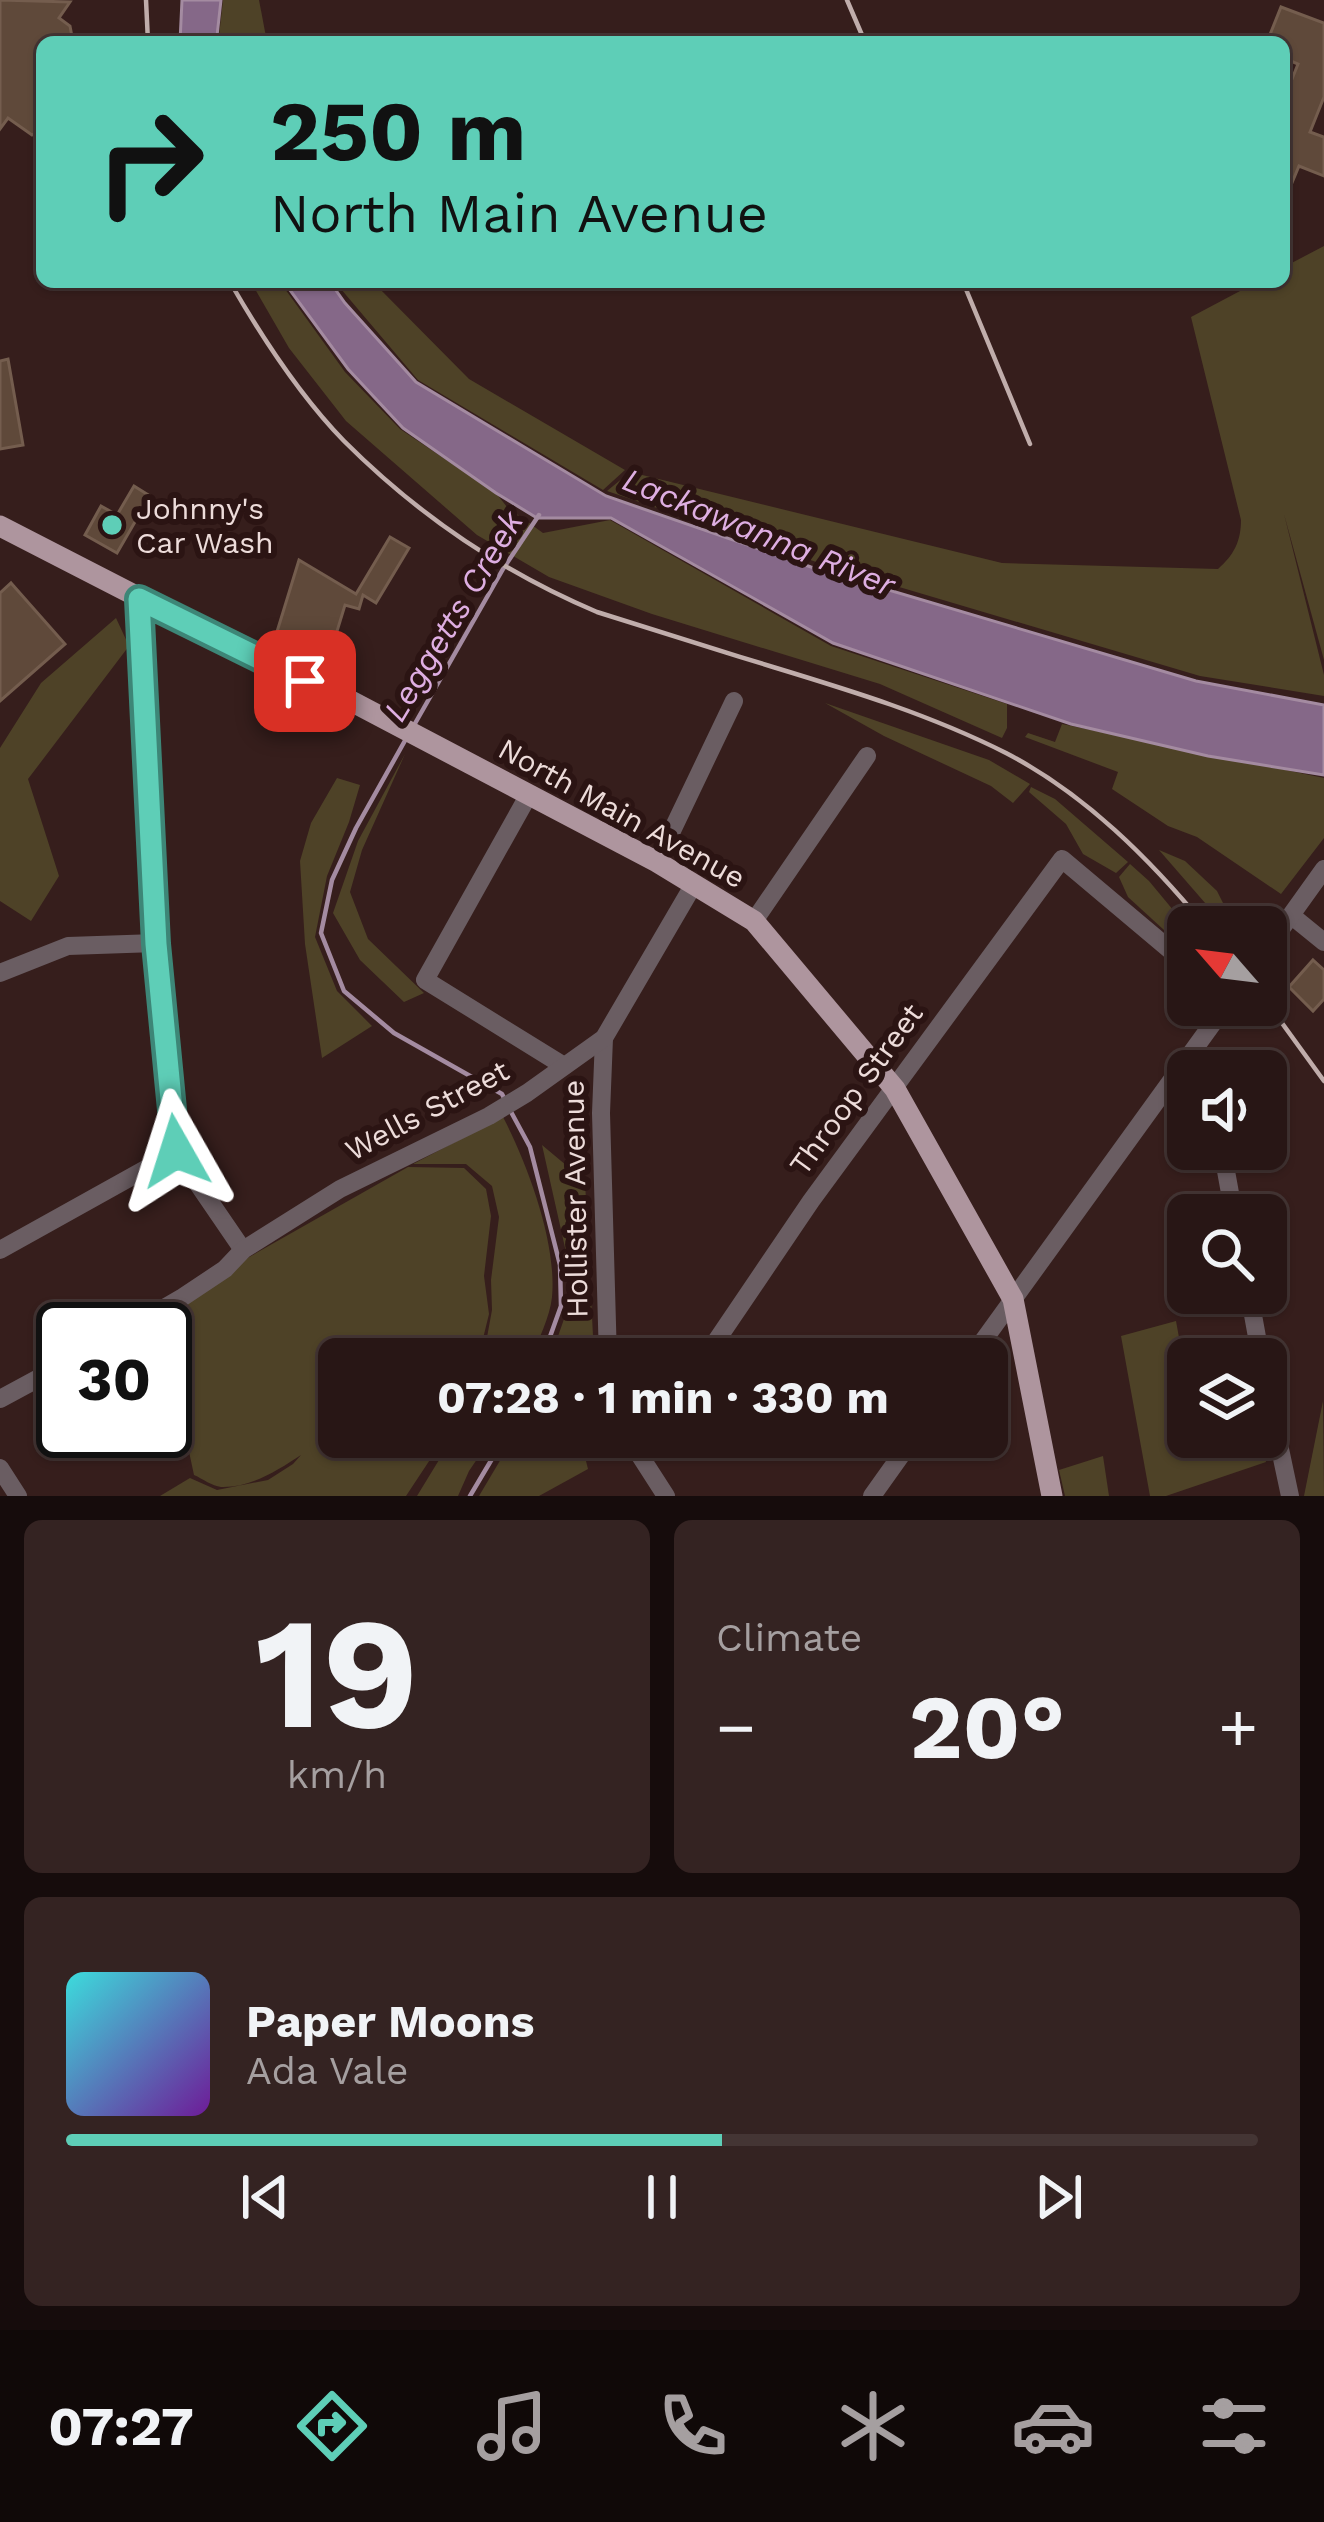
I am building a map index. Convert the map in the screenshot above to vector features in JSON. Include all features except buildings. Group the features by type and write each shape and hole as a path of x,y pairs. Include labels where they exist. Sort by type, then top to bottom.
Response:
{"main road":[{"name":"North Main Avenue","path":"0,526 385,719 657,862 754,921 895,1089 1013,1299 1052,1496"}],"street":[{"path":"139,599 156,944 176,1151 243,1250"},
{"path":"657,862 734,701"},
{"path":"754,921 867,756"},
{"name":"Hollister Avenue","path":"528,796 425,980 564,1066"},
{"name":"Throop Street","path":"718,1338 812,1201 1062,859 1167,947"},
{"path":"1287,923 1324,869"},
{"name":"Wells Street","path":"173,1302 224,1269 243,1250 340,1190 489,1117 604,1038 694,884"},
{"path":"1292,916 1324,942"},
{"path":"0,973 68,946 156,944"},
{"path":"985,1338 1210,1026"},
{"name":"Hollister Avenue","path":"604,1038 601,1113 607,1338"},
{"path":"1196,1044 1198,1050"},
{"path":"0,1250 176,1151"},
{"path":"0,1400 36,1380"},
{"path":"639,1458 666,1496"},
{"path":"872,1496 899,1458"},
{"path":"1282,1458 1290,1496"},
{"path":"0,1468 18,1496"}],"shaded area":[{"path":"182,0 221,0 217,36 180,36"},
{"path":"223,0 259,0 266,36 219,36"},
{"path":"1324,246 1324,660 1284,514 1324,675 1324,696 1200,676 825,565 607,491 630,472 1002,563 1218,569 1236,547 1241,520 1191,317 1246,288 1290,288 1290,264"},
{"path":"254,288 284,288 345,372 400,429 496,493 543,533 610,520 831,646 1007,704 1002,738 880,684 549,577 477,535 346,421 289,348"},
{"path":"288,288 334,288 416,382 606,496 811,567 1196,681 1324,705 1324,775 1208,756 1071,724 833,643 611,518 537,518 403,428 348,369"},
{"path":"340,288 379,288 469,379 625,470 603,490 418,380"},
{"path":"116,618 129,646 28,779 59,876 31,921 0,901 0,748 41,683"},
{"path":"825,703 989,760 1030,784 1013,803 991,786"},
{"path":"1062,724 1324,778 1324,838 1281,894 1197,837 1168,826 1112,789 1118,772 1025,737 1028,733 1055,742"},
{"path":"405,754 362,850 350,892 368,939 424,993 404,1002 360,960 333,913 358,841"},
{"path":"337,778 360,785 327,876 315,937 337,991 372,1026 322,1058 305,944 300,861 311,823"},
{"path":"1031,787 1055,799 1128,862 1116,873 1083,854 1066,824 1029,792"},
{"path":"1159,850 1185,861 1217,891 1224,906 1208,906"},
{"path":"1130,864 1149,881 1170,906 1167,933 1128,897 1119,877"},
{"path":"503,1117 531,1181 550,1253 551,1305 539,1338 487,1338 499,1217 492,1186 466,1164 413,1164"},
{"path":"542,1145 585,1181 593,1338 557,1338 570,1302 570,1270"},
{"path":"408,1167 464,1168 486,1189 491,1216 484,1276 489,1314 483,1338 318,1338 318,1458 431,1458 406,1496 160,1496 190,1478 217,1490 236,1486 218,1486 194,1475 192,1302 181,1302 244,1260","holes":["301,1455 268,1480 244,1485"]},
{"path":"1176,1321 1179,1338 1167,1338 1167,1458 1265,1458 1266,1462 1166,1496 1150,1496 1121,1336"},
{"path":"1323,1401 1324,1496 1304,1496"},
{"path":"1103,1456 1109,1496 1065,1496 1059,1470"},
{"path":"440,1458 478,1458 458,1496 417,1496"},
{"path":"502,1458 585,1458 588,1469 539,1496 479,1496"}],"waterway":[{"name":"Leggetts Creek","path":"413,727 539,515"},
{"name":"Leggetts Creek","path":"407,737 332,880 321,933 344,991 394,1033 505,1100"},
{"name":"Leggetts Creek","path":"510,1110 530,1147 560,1265 561,1306 550,1338"},
{"name":"Leggetts Creek","path":"470,1496 493,1458"}],"railway":[{"path":"146,0 148,36"},
{"path":"847,0 862,36"},
{"path":"234,288 282,365 344,441 431,517 494,560 597,612 891,705 1006,753 1089,808 1188,906"},
{"path":"965,288 1030,444"},
{"path":"1284,1026 1324,1081"}],"place":[{"name":"Johnny's Car Wash","path":"112,525"}],"route":[{"path":"176,1151 156,944 139,599 305,681"}],"water label":[{"name":"Lackawanna River","path":"759,532"}]}
